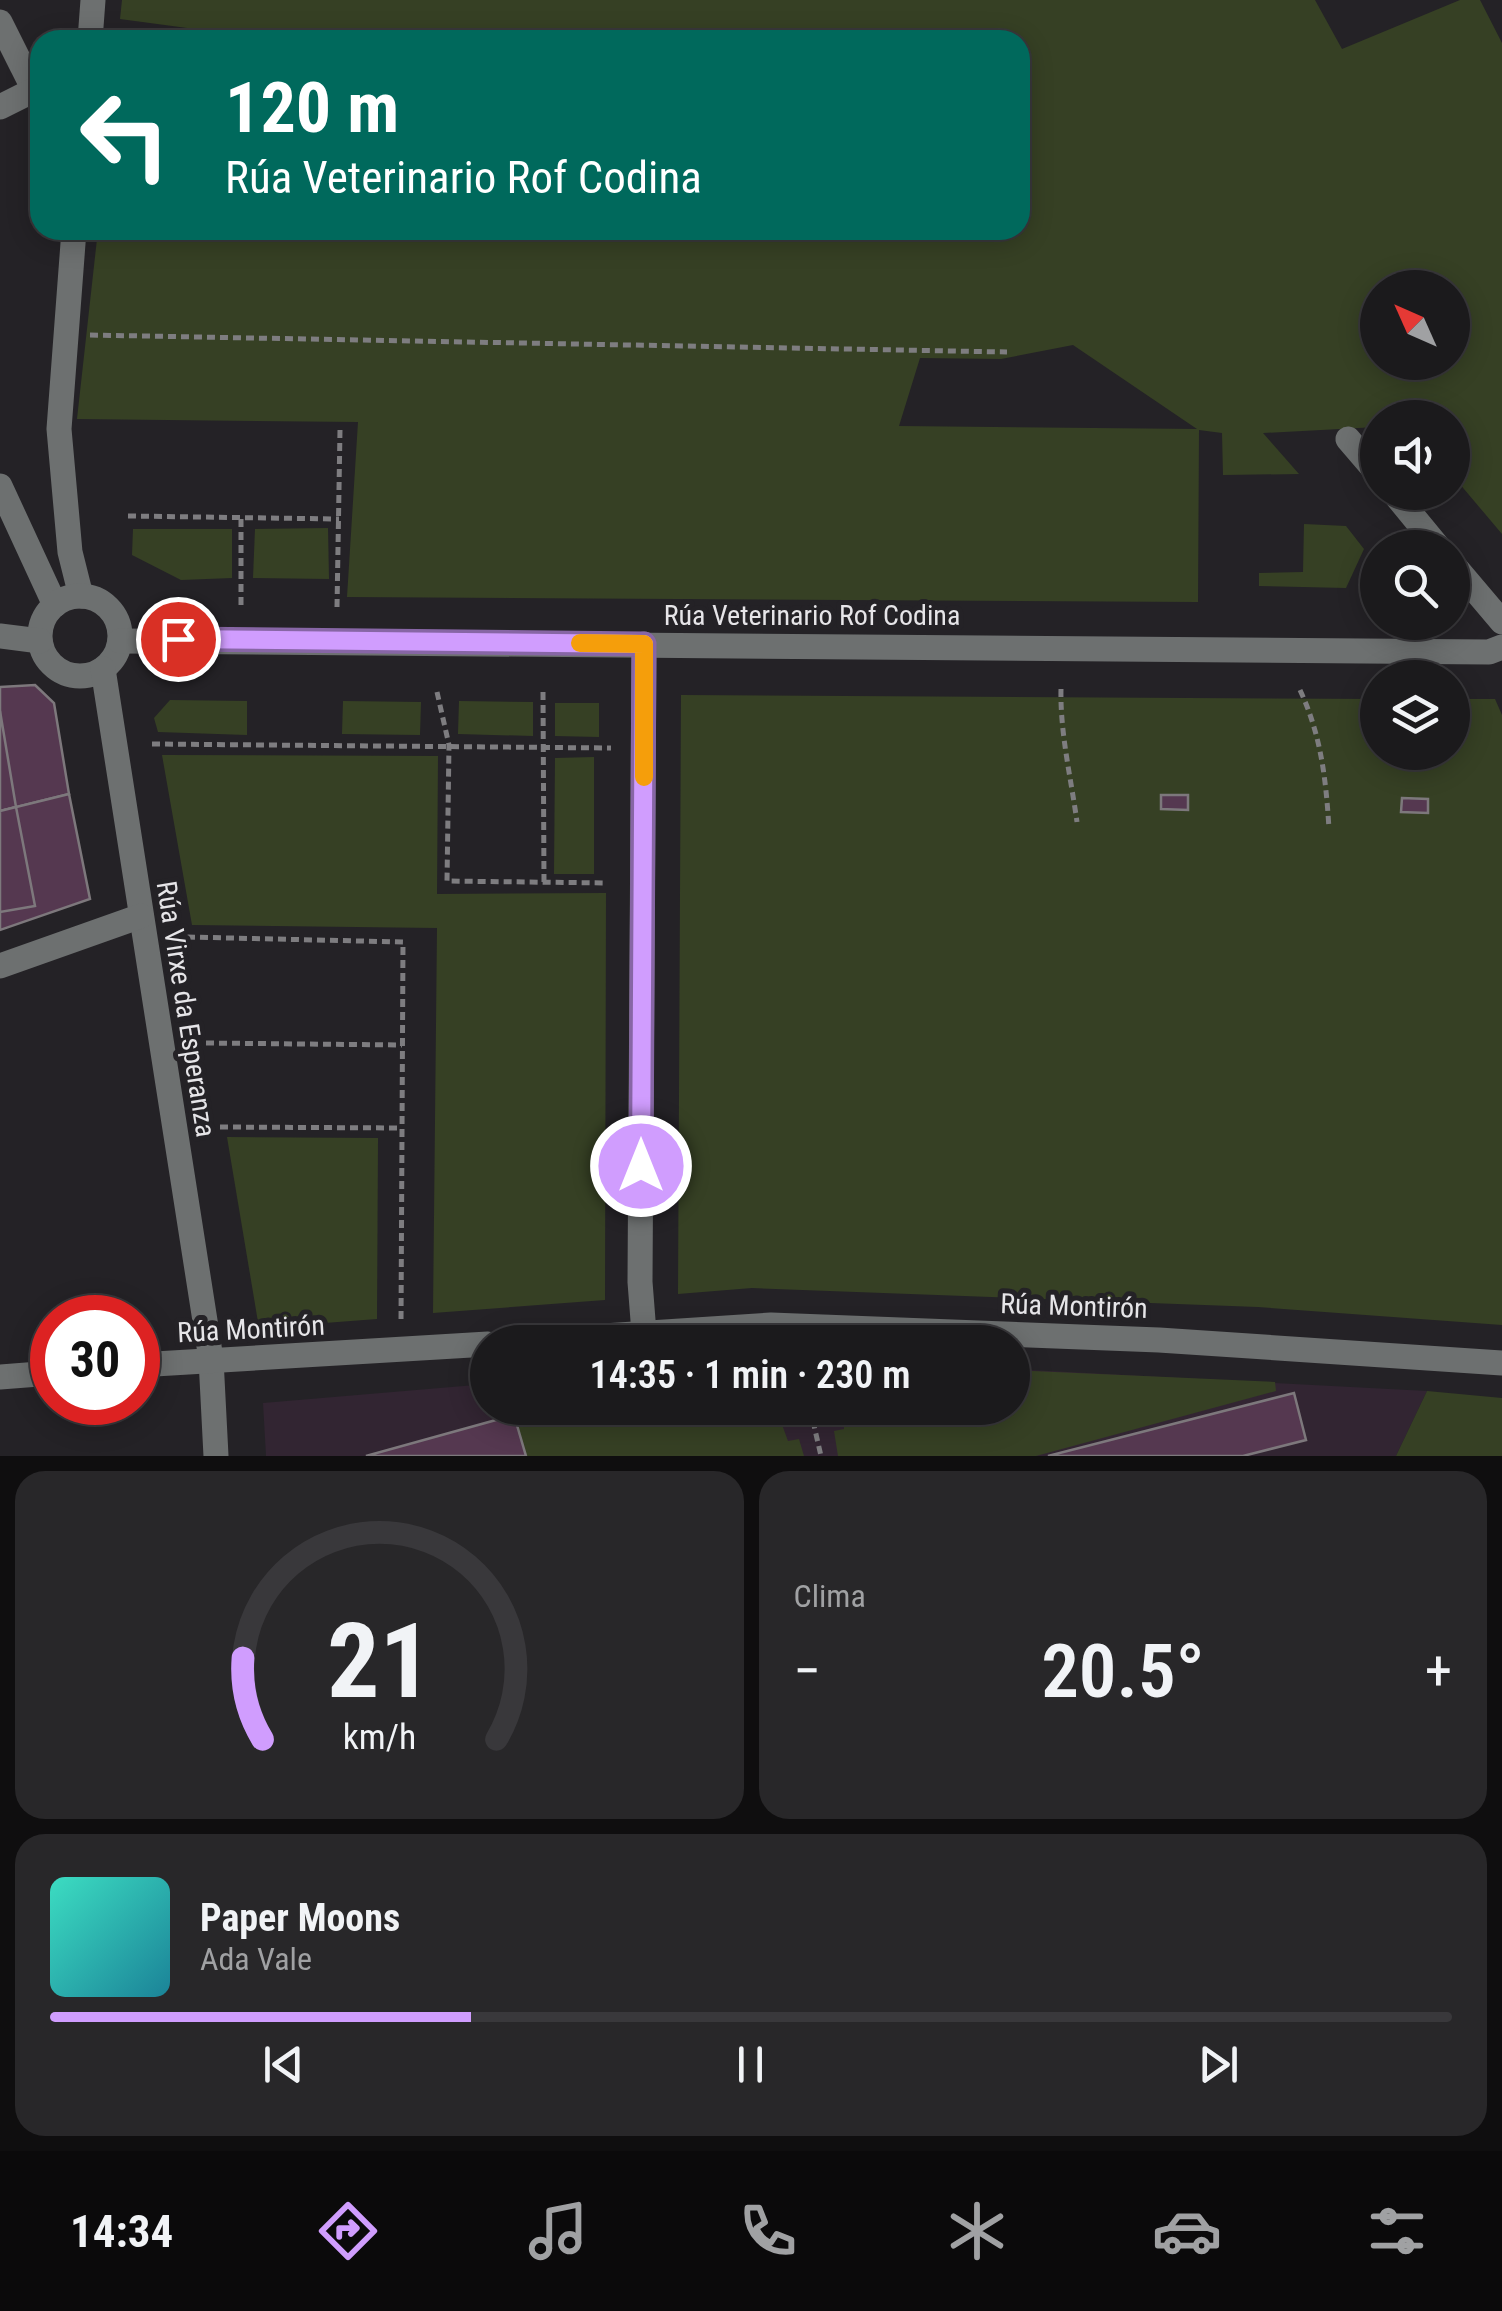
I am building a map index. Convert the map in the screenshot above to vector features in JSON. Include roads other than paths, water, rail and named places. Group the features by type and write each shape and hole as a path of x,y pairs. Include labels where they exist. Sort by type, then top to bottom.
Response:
{"street":[{"path":"91,30 93,0"},
{"path":"0,22 30,79"},
{"path":"0,107 30,95"},
{"path":"73,240 59,429 70,552 81,596"},
{"path":"1348,439 1360,453"},
{"path":"0,486 55,604"},
{"path":"1408,510 1424,530"},
{"path":"1470,584 1502,622"},
{"path":"81,596 102,602 111,610 120,630 118,652 103,669 90,675 63,673 44,654 40,641 41,627 55,604 81,596"},
{"path":"0,636 40,641"},
{"name":"Rúa Veterinario Rof Codina","path":"120,641 1490,652 1502,647"},
{"path":"644,644 640,1262 644,1325"},
{"name":"Rúa Virxe da Esperanza","path":"103,669 211,1358 216,1456"},
{"path":"0,966 141,916"},
{"name":"Rúa Montirón","path":"757,1325 795,1325"},
{"name":"Rúa Montirón","path":"1030,1335 1502,1363"},
{"name":"Rúa Montirón","path":"160,1363 470,1345"},
{"path":"0,1377 30,1375"}]}
